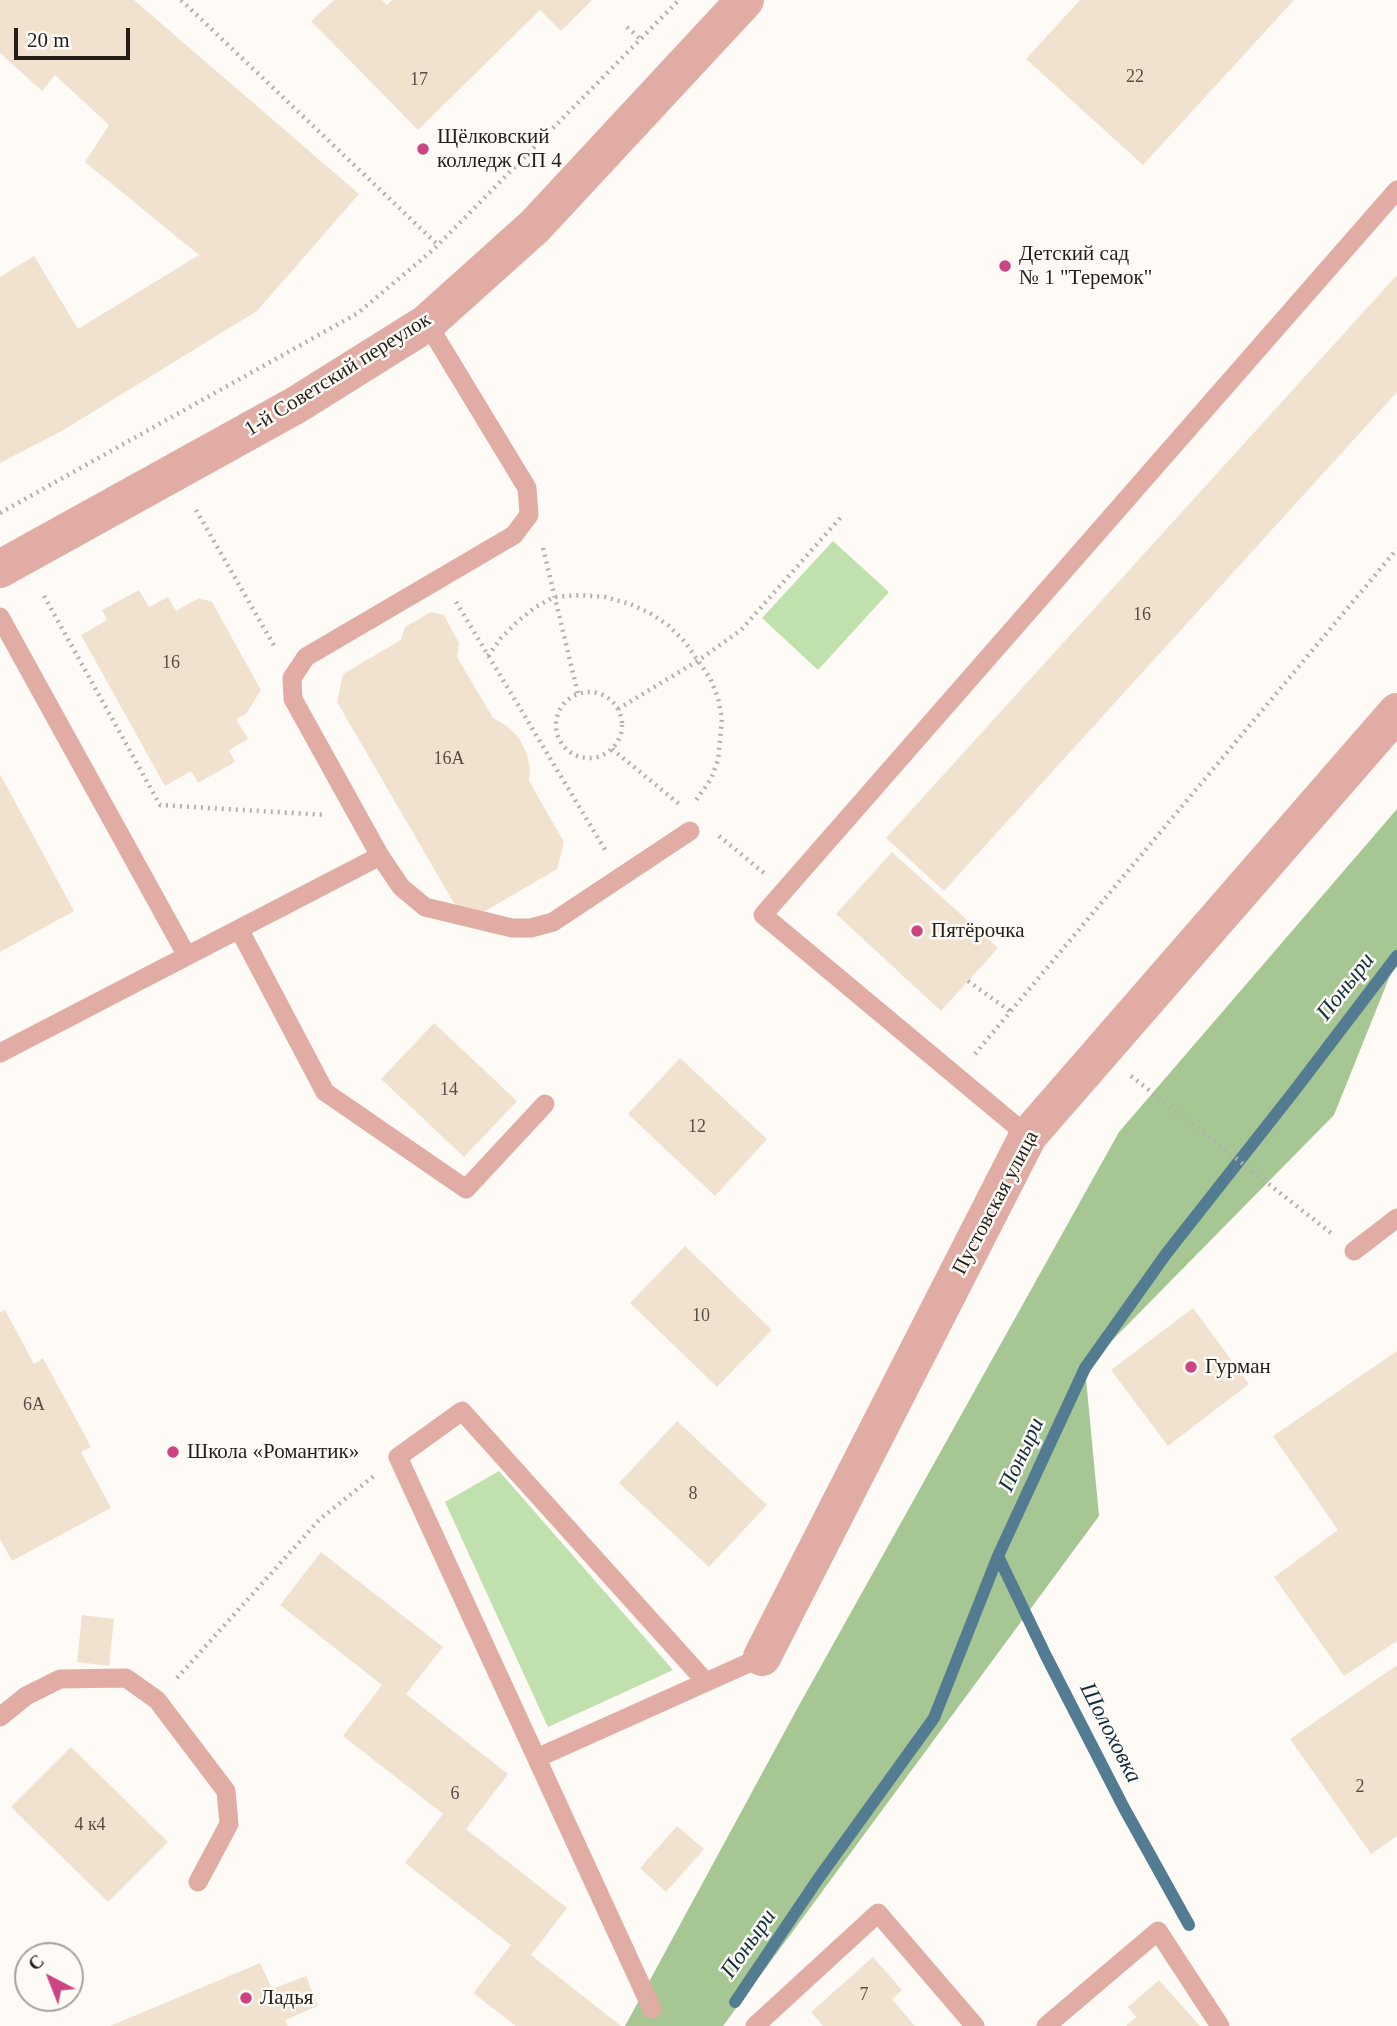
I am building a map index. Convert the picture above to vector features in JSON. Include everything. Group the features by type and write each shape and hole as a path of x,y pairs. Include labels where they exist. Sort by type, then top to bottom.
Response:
{"street":[{"name":"1-й Советский переулок","path":"0,569 296,405 427,323 535,226 745,0"},
{"name":"Пустовская улица","path":"762,1657 1028,1136 1397,712"}],"lane":[{"path":"1028,1136 764,915 1397,190"},
{"path":"427,323 527,488 529,515 514,535 306,657 292,678 293,699 380,856 401,887 425,907 512,928 531,929 553,922 690,831"},
{"path":"0,617 187,956"},
{"path":"0,1053 380,856"},
{"path":"239,929 325,1091 466,1189 545,1104"},
{"path":"1354,1251 1397,1218"},
{"path":"652,2010 398,1457 462,1411 706,1682"},
{"path":"537,1758 762,1657"},
{"path":"0,1717 26,1696 60,1679 126,1678 157,1700 226,1791 229,1824 198,1882"},
{"path":"755,2026 878,1913 975,2026"},
{"path":"1046,2026 1158,1931 1220,2026"}],"path":[{"path":"181,0 438,244"},
{"path":"0,513 358,313 438,244 679,0"},
{"path":"627,27 641,40"},
{"path":"196,510 292,678"},
{"path":"529,515 540,537 578,694"},
{"path":"618,709 699,660 741,629 841,517"},
{"path":"956,1076 1397,549"},
{"path":"441,578 621,876"},
{"path":"44,596 160,805 359,817"},
{"path":"488,656 517,622 554,597 605,597 650,613 669,626 699,660 710,678 722,719 718,761 701,796 688,811 690,831"},
{"path":"583,692 597,692 610,698 618,709 622,719 619,741 600,757 586,759 573,755 562,746 556,733 555,719 570,697 583,692"},
{"path":"612,749 785,890"},
{"path":"968,981 1011,1012"},
{"path":"1101,1052 1354,1251"},
{"path":"157,1700 320,1519 398,1457"}],"green space":[{"path":"833,541 889,592 818,670 762,618"},
{"path":"1397,809 1397,958 1334,1115 1085,1368 1099,1516 723,2026 625,2026 797,1709 1119,1132"},
{"path":"499,1471 673,1670 548,1727 445,1502"}],"building":[{"path":"0,0 134,0 359,194 257,311 62,431 0,463 0,277 34,256 78,329 199,255 85,162 109,125 55,75 42,91 0,53"},
{"path":"334,0 382,0 387,5 392,0 592,0 561,31 540,10 418,130 311,21"},
{"path":"1080,0 1294,0 1143,165 1026,59"},
{"path":"1397,275 1397,392 944,891 886,838"},
{"path":"139,590 149,607 168,597 176,611 199,598 212,602 261,690 246,714 236,719 248,739 229,750 235,762 198,783 191,771 165,786 81,635 107,620 102,610"},
{"path":"431,612 444,615 459,643 457,657 493,718 507,726 519,738 530,767 529,781 564,842 557,869 482,913 455,905 337,702 343,674 401,640 405,627"},
{"path":"0,774 74,911 0,952"},
{"name":"Пятёрочка","path":"892,852 998,948 941,1011 836,914"},
{"path":"434,1023 517,1101 464,1157 381,1079"},
{"path":"680,1058 767,1139 715,1196 628,1114"},
{"path":"685,1246 772,1330 717,1387 630,1303"},
{"path":"1193,1308 1249,1384 1168,1446 1111,1370"},
{"path":"5,1310 34,1364 43,1358 91,1447 81,1452 111,1508 12,1561 0,1539 0,1312"},
{"path":"1397,1351 1397,1641 1344,1676 1274,1577 1338,1530 1273,1436"},
{"path":"677,1421 767,1505 709,1567 619,1483"},
{"path":"321,1552 443,1647 406,1694 508,1774 466,1829 567,1908 531,1955 621,2026 516,2026 473,1993 511,1945 405,1863 443,1814 343,1736 382,1685 280,1605"},
{"path":"82,1615 114,1619 109,1666 77,1662"},
{"path":"1397,1665 1397,1836 1371,1854 1290,1739"},
{"path":"71,1747 168,1842 108,1902 11,1807"},
{"path":"677,1826 704,1849 666,1892 640,1868"},
{"path":"873,1957 902,1990 892,1999 915,2026 823,2026 811,2012"},
{"name":"Ладья","path":"260,1963 272,1989 306,1976 318,2006 285,2020 288,2026 110,2026"},
{"path":"1159,1980 1200,2026 1126,2026 1136,2017 1128,2007"}],"waterway":[{"name":"Поныри","path":"735,2002 818,1879 934,1718 998,1556 1085,1368 1166,1254 1397,956"},
{"name":"Шолоховка","path":"998,1556 1124,1808 1189,1925"}],"place":[{"name":"Щёлковский колледж СП 4","path":"423,149"},
{"name":"Детский сад № 1 \"Теремок\"","path":"1005,266"},
{"name":"Пятёрочка","path":"917,931"},
{"name":"Гурман","path":"1191,1367"},
{"name":"Школа «Романтик»","path":"173,1452"},
{"name":"Ладья","path":"246,1998"}]}
